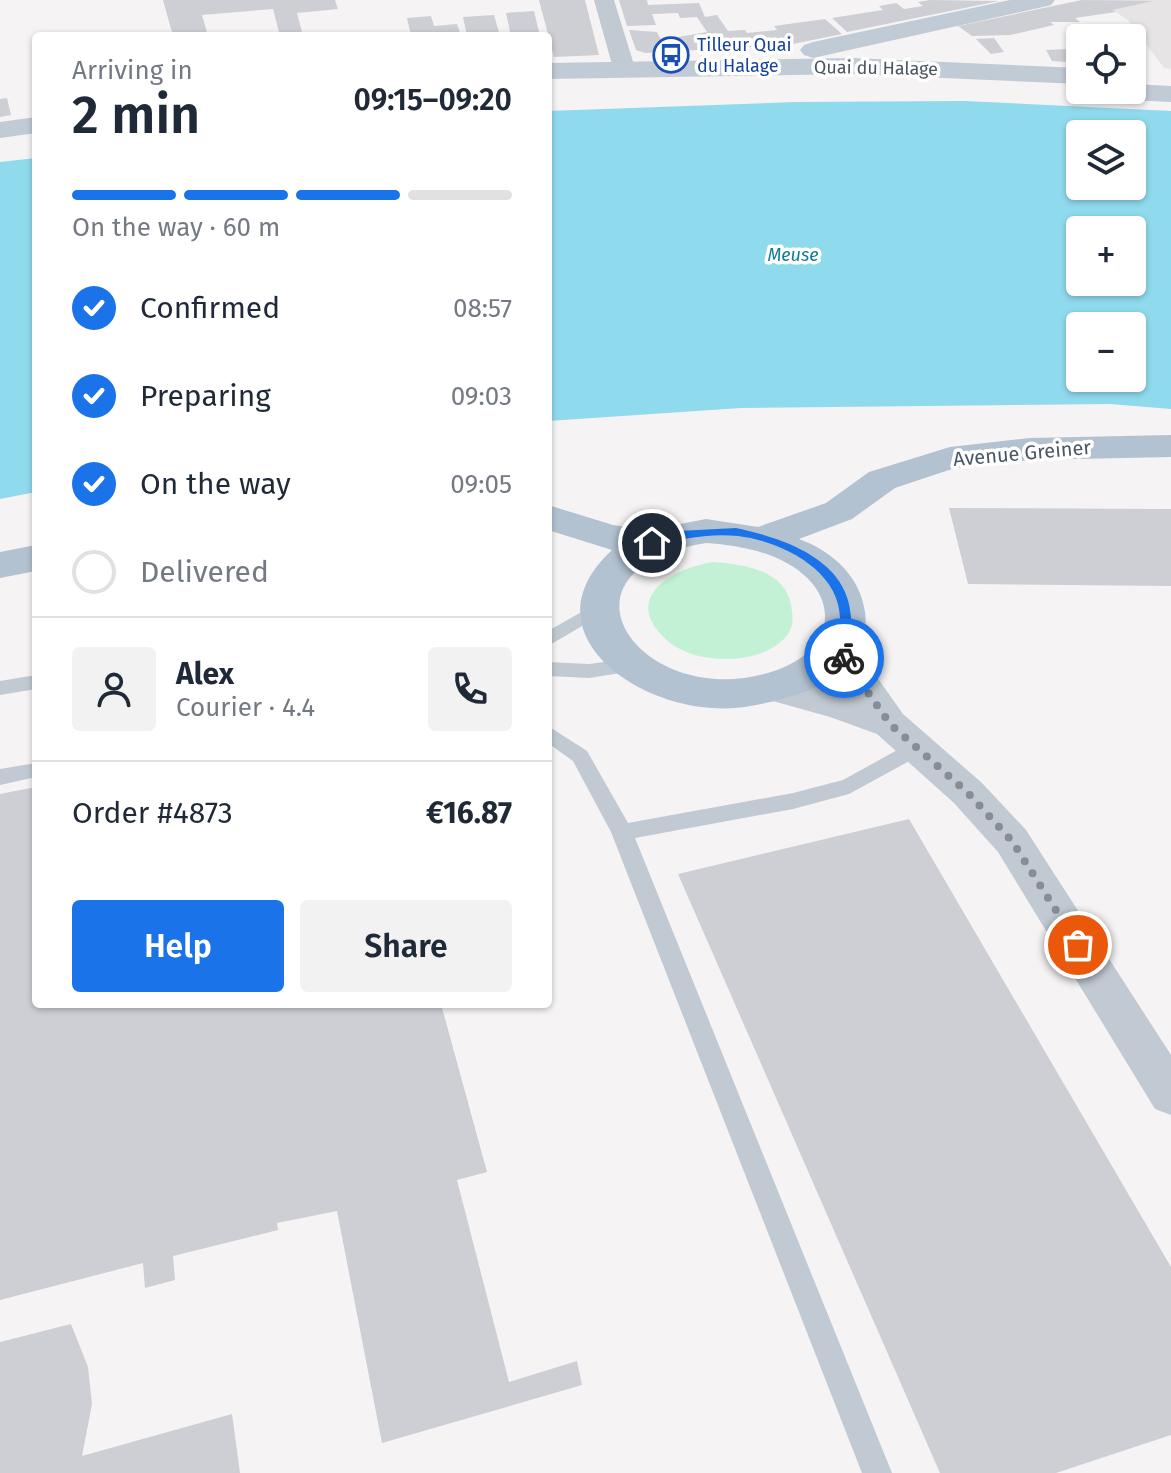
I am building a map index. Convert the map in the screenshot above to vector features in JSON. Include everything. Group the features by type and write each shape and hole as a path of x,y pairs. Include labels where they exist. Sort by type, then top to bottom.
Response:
{"main road":[{"path":"769,66 827,46 1043,0"},
{"path":"552,92 725,84 758,76 915,77 940,69 935,52 904,29"},
{"name":"Quai du Halage","path":"552,71 769,66 1066,75"},
{"path":"1146,80 1171,81"},
{"name":"Quai du Halage","path":"725,84 858,83 1066,90"},
{"path":"1146,93 1171,94"},
{"path":"0,130 32,126"},
{"path":"0,142 32,138"},
{"name":"Avenue Greiner","path":"764,538 839,511 882,480 950,458 1070,447 1171,446"},
{"path":"819,565 825,538 839,511"},
{"name":"Avenue Greiner","path":"555,520 608,537 652,543"},
{"name":"Avenue Greiner","path":"555,520 602,595 602,628 614,648 633,665 664,682 700,692 738,694 775,689 812,672 837,648 846,620 839,591 819,565 794,549 736,532 706,531 652,543 633,553 602,595"},
{"path":"0,565 32,559"}],"street":[{"path":"604,0 624,68"},
{"path":"837,648 904,736 968,793 1012,841 1171,1094"},
{"path":"775,689 840,706 904,736"}],"lane":[{"path":"552,637 602,595"},
{"path":"552,669 589,671 633,665"},
{"path":"0,688 32,683"},
{"path":"552,736 580,756 622,832 877,1473"},
{"path":"622,832 793,801 849,786 904,736"},
{"path":"0,777 32,771"}],"shaded area":[{"path":"1096,0 1171,0 1171,69 1164,68 1146,44 1146,24 1131,24"}],"green space":[{"path":"713,562 761,571 772,577 787,593 791,605 791,627 777,645 748,657 713,658 681,650 655,627 649,613 649,600 656,589 681,572"}],"water":[{"name":"Meuse","path":"965,101 1171,111 1171,409 1110,404 741,408 552,421 552,111 796,102"},
{"path":"32,158 32,493 0,499 0,162"}],"building":[{"path":"163,0 335,0 338,9 297,13 302,32 279,32 273,9 202,15 207,32 172,32"},
{"path":"539,0 585,0 599,55 554,57 552,32 547,32"},
{"path":"619,0 647,0 648,5 699,3 705,17 717,15 728,31 777,30 774,26 825,19 842,34 788,45 645,53 636,50 629,30 657,32 661,40 707,32 697,17 680,18 678,13 652,14 656,25 627,26"},
{"path":"1082,0 1153,1 1112,10 1116,12 1075,18 1080,22 1050,22 1054,25 1010,35 972,36 958,26"},
{"path":"999,1 847,32 832,18 883,10 879,6 896,3 904,9 923,6 918,2"},
{"path":"534,11 539,32 510,32 506,13"},
{"path":"494,15 499,32 466,32 463,17"},
{"path":"431,16 434,26 457,24 460,32 410,32 407,18"},
{"path":"994,38 1004,52 991,54 976,39"},
{"path":"1066,49 1066,62 1052,61 1046,50"},
{"path":"7,98 11,115 0,117 0,99"},
{"path":"949,508 1171,509 1171,586 968,584"},
{"path":"32,788 32,1008 442,1008 487,1172 457,1180 509,1382 577,1361 582,1385 382,1443 337,1211 277,1223 278,1230 173,1256 175,1280 145,1288 143,1263 0,1300 0,794"},
{"path":"909,819 1171,1267 1171,1435 1056,1473 940,1473 678,874"},
{"path":"71,1324 88,1367 92,1404 82,1456 232,1414 240,1473 0,1473 0,1342"}],"way so far":[{"path":"844,658 890,724 968,793 1012,841 1078,945"}],"place":[{"name":"Tilleur Quai du Halage","path":"671,55"}],"route":[{"path":"652,543 706,531 736,532 794,549 819,565 839,591 846,620 837,648 844,658"}]}
